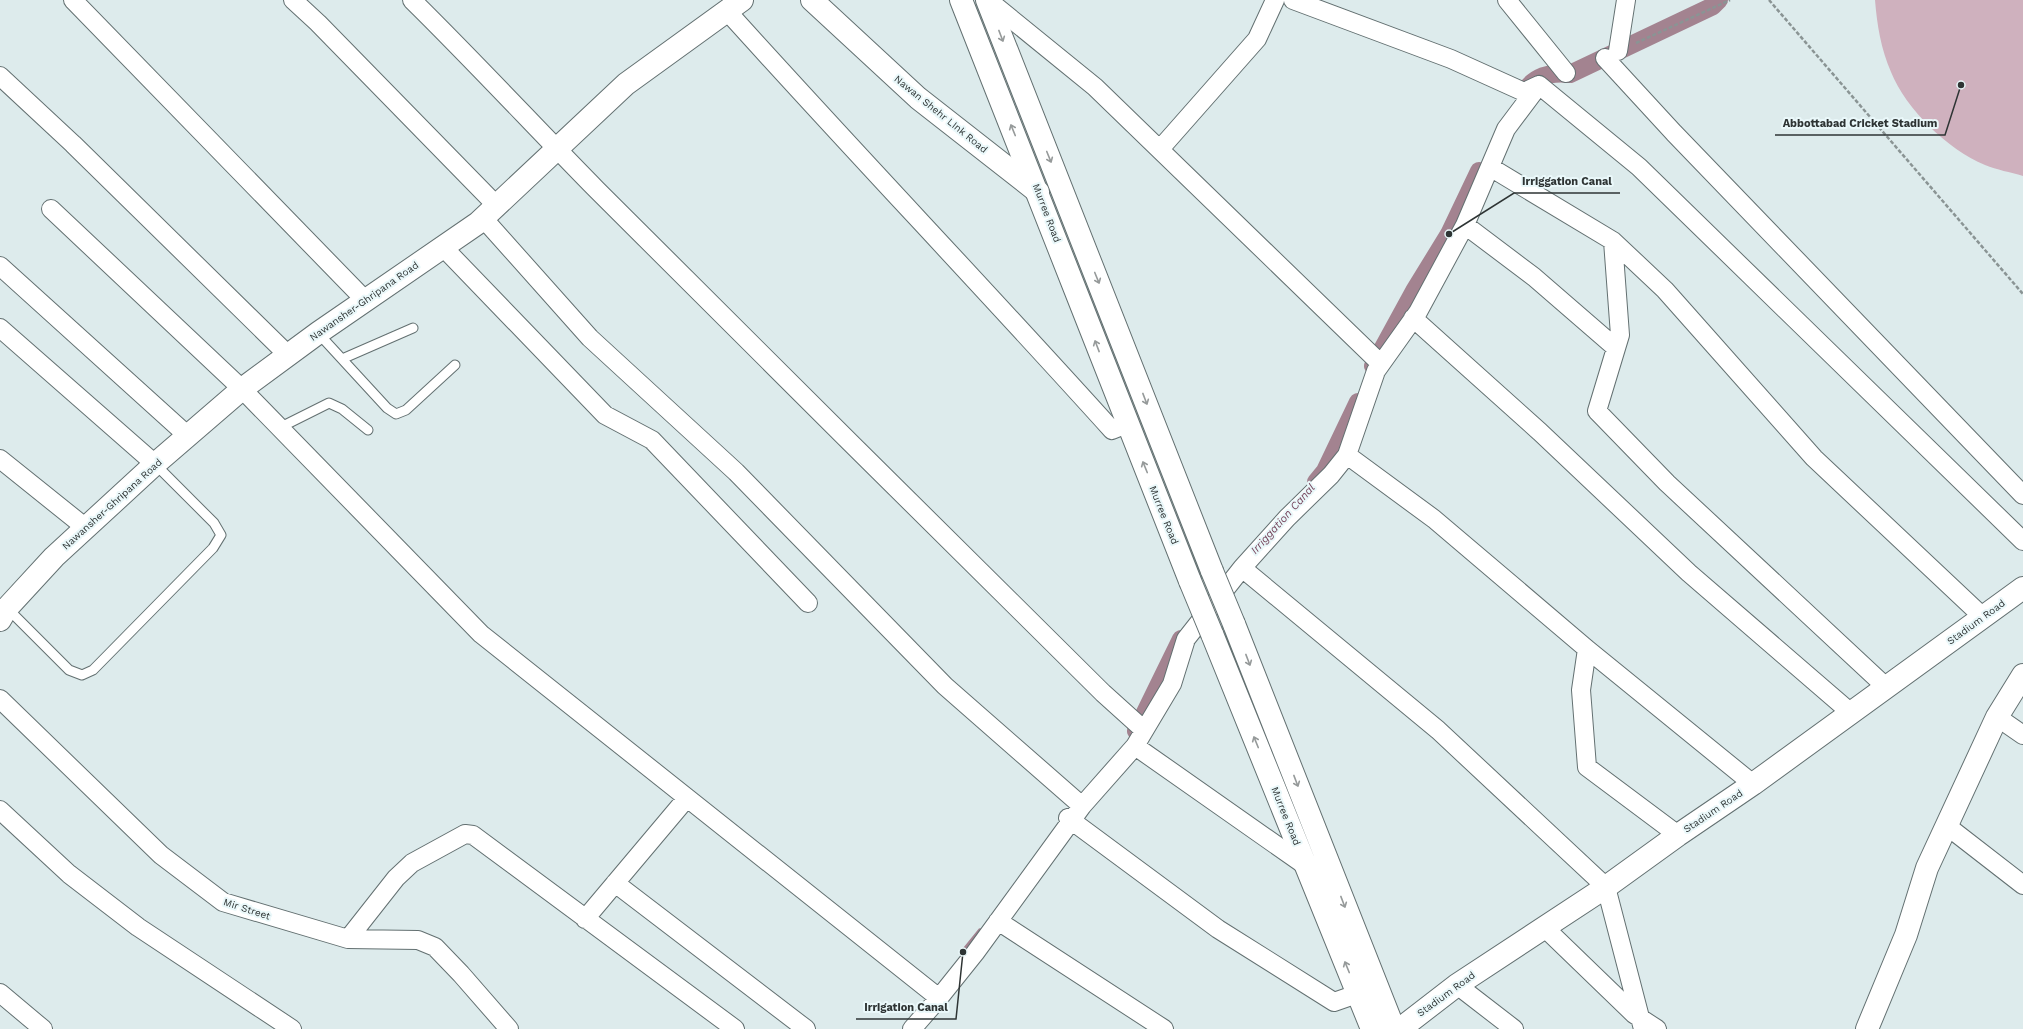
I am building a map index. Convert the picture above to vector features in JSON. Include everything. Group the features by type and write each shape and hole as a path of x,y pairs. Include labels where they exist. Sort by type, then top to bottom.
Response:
{"main road":[{"name":"Nawan Shehr LInk Road","path":"812,0 918,98 1038,192"},
{"name":"Murree Road","path":"961,0 1038,192 1127,424 1212,634 1317,874 1394,1029"},
{"name":"Murree Road","path":"988,0 1234,624 1317,874 1358,994 1372,1029"},
{"name":"Nawansher-Ghripana Road","path":"2,610 54,557 155,464 242,389 318,333 443,247 490,212 626,84 735,6"},
{"name":"Stadium Road","path":"1400,1029 1457,985 1606,887 1678,835 1753,784 1850,712 2023,588"},
{"path":"1867,1029 1906,935 1927,868 1997,717 2023,675"}],"street":[{"path":"73,0 365,300"},
{"path":"293,0 318,23 490,212 590,338 736,472 945,686 1082,806"},
{"path":"412,0 462,49 557,149 1103,693 1144,730"},
{"path":"988,0 1095,87 1381,364"},
{"path":"1160,149 1257,39 1275,0"},
{"path":"1293,0 1451,59 1524,92 1539,86"},
{"path":"1507,0 1566,73"},
{"path":"1626,0 1611,54 1679,138 2023,495"},
{"path":"735,6 843,140 985,289 1112,430 1127,424"},
{"path":"0,76 79,150 288,355"},
{"path":"912,1029 940,998 998,921 1070,819 1135,746 1172,684 1186,639 1242,568 1287,518 1331,475 1347,455 1376,371 1413,318 1465,225 1506,129 1539,86"},
{"path":"1539,86 1639,166 2023,542"},
{"path":"1490,167 1613,241 1665,290 1814,458 1983,617"},
{"path":"51,209 242,389 480,634 686,799 940,998"},
{"path":"1465,225 1534,277 1616,348"},
{"path":"1613,241 1620,335 1598,411 1667,483 1886,687"},
{"path":"443,247 605,415 652,440 808,603"},
{"path":"0,266 188,436"},
{"path":"1413,318 1540,432 1689,573 1850,712"},
{"path":"0,328 155,464"},
{"path":"1347,455 1434,519 1587,649 1753,784"},
{"path":"0,459 86,528"},
{"path":"1242,568 1438,730 1606,887 1642,1023"},
{"path":"1587,649 1581,690 1587,767 1678,835"},
{"name":"Mir Street","path":"0,699 161,855 223,902 348,939 418,940 435,948 461,974 509,1029"},
{"path":"1997,717 2023,735"},
{"path":"1135,746 1317,874"},
{"path":"585,919 686,799"},
{"path":"0,810 69,874 132,922 292,1029"},
{"path":"1070,819 1218,929 1334,1002 1358,994"},
{"path":"1947,826 2023,885"},
{"path":"348,939 396,878 412,863 465,834 473,835 735,1029"},
{"path":"615,883 806,1029"},
{"path":"998,921 1164,1029"},
{"path":"1545,928 1642,1023 1657,1029"},
{"path":"1457,985 1514,1029"},
{"path":"0,993 43,1029"}],"lane":[{"path":"342,359 413,328"},
{"path":"318,333 387,408 396,414 406,410 455,365"},
{"path":"279,428 329,403 342,409 368,430"},
{"path":"2,610 69,670 82,675 92,670 213,548 221,535 214,523 155,464"}],"path":[{"path":"1769,0 2023,294"}],"shaded area":[{"path":"1875,0 2023,0 2023,176 1990,167 1971,158 1956,149 1929,126 1917,113 1898,86 1891,72 1880,37"}],"waterway":[{"name":"Irriggation Canal","path":"1525,91 1534,81 1539,78 1551,74 1570,74 1713,6 1719,0"},
{"name":"Irriggation Canal","path":"1373,366 1414,291 1449,234 1479,171"},
{"name":"Irriggation Canal","path":"1316,482 1325,471 1358,402"},
{"name":"Irriggation Canal","path":"1136,731 1181,639"},
{"path":"963,959 963,952 980,931"}],"place":[{"name":"Abbottabad Cricket Stadium","path":"1961,85"},
{"name":"Irriggation Canal","path":"1449,234"},
{"name":"Irrigation Canal","path":"963,952"}]}
